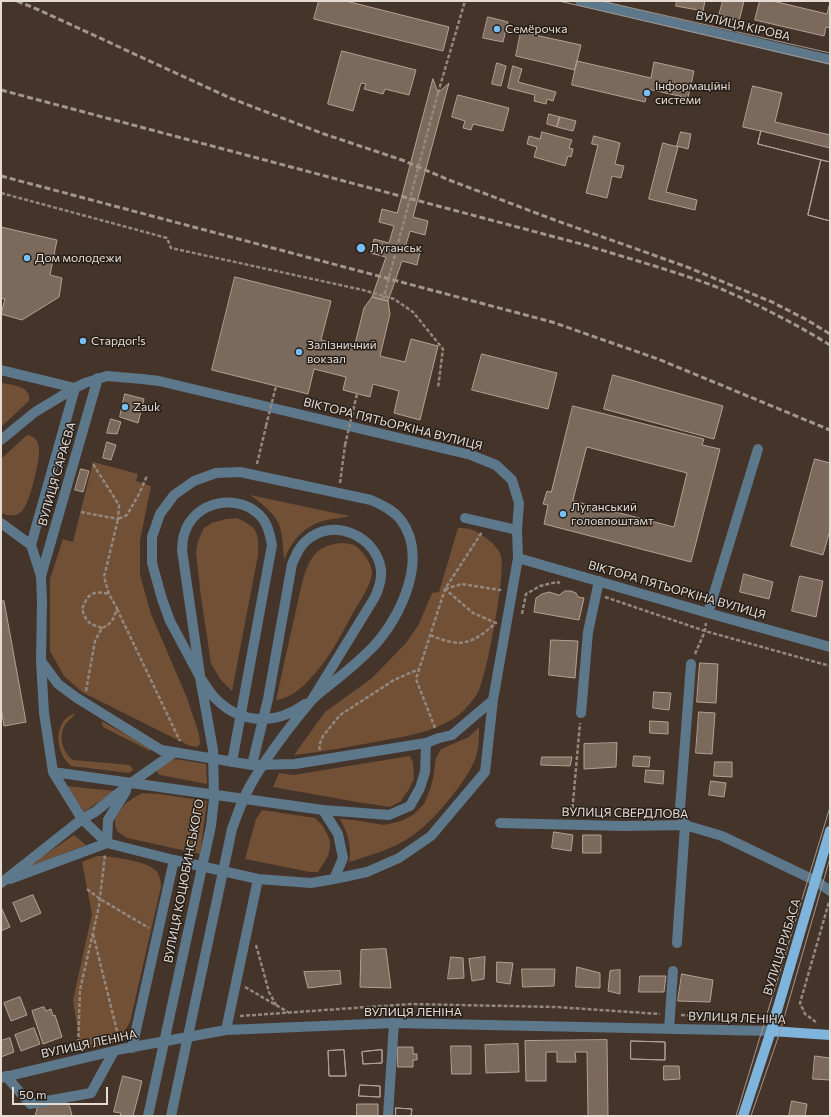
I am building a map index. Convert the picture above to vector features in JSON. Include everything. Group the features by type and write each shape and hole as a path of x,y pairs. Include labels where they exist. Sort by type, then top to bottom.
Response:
{"main road":[{"name":"ВУЛИЦЯ РИБАСА","path":"743,1116 816,881 830,831"},
{"name":"ВУЛИЦЯ ЛЕНІНА","path":"770,1031 830,1035"}],"street":[{"name":"ВУЛИЦЯ КІРОВА","path":"580,1 830,60"},
{"path":"1,370 75,388 31,545 41,576 41,661 44,713 53,772 82,819 107,842 174,860 258,879 310,883 368,872 399,858 431,836 485,772 493,700 518,558"},
{"name":"ВІКТОРА ПЯТЬОРКІНА ВУЛИЦЯ","path":"1,440 35,412 75,388 98,378 107,376 160,381 471,455 496,465 512,480 519,503 517,530 518,558 830,647"},
{"name":"ВУЛИЦЯ САРАЄВА","path":"41,576 98,378"},
{"path":"708,613 758,449"},
{"name":"ВУЛИЦЯ КОЦЮБИНСЬКОГО","path":"148,1116 211,826 214,799 213,750 200,677 174,627 162,599 152,563 152,537 163,509 174,495 194,480 216,473 240,472 371,500 387,508 401,520 410,535 414,553 412,571 406,593 394,617 374,645 360,660 312,699 253,780 240,806 232,829 171,1116"},
{"path":"232,762 270,559 272,545 270,531 263,519 252,509 240,503 226,502 212,504 199,511 190,522 184,534 182,550 200,677 214,697 236,714 252,719 271,719 286,715 312,699 375,597 380,583 381,570 378,557 371,546 361,537 348,531 334,529 320,532 307,539 298,550 292,564 268,699 252,765"},
{"path":"465,518 517,530"},
{"path":"1,522 31,545"},
{"path":"581,713 588,632 599,581"},
{"path":"41,661 58,684 77,698 161,750 252,765 295,764 426,743 452,735 493,700"},
{"path":"677,943 685,825 680,808 691,664"},
{"path":"53,772 323,810 389,815 410,806 420,788 425,772 426,743"},
{"path":"1,882 82,819 95,812 131,783 175,752"},
{"path":"107,842 108,820 131,783"},
{"path":"323,810 338,834 343,858 334,879"},
{"name":"ВУЛИЦЯ СВЕРДЛОВА","path":"500,823 624,826 685,825 722,836 816,881 830,891"},
{"path":"1,882 107,842"},
{"path":"4,1077 30,1104 91,1093 123,1049 158,933 174,860"},
{"path":"226,1030 258,879"},
{"path":"669,1029 673,971"},
{"path":"388,1116 394,1023"},
{"name":"ВУЛИЦЯ ЛЕНІНА","path":"4,1077 123,1049 226,1030 394,1023 770,1031"}],"path":[{"path":"383,300 438,93 465,1"},
{"path":"1,193 167,238 171,248 364,290 394,299 413,312 443,349 438,388"},
{"path":"254,475 276,386"},
{"path":"339,493 345,445 357,394"},
{"path":"93,464 119,505 118,519 104,577 109,594 180,741"},
{"path":"81,512 118,519 127,516 147,476"},
{"path":"439,738 416,679 445,589 488,523"},
{"path":"522,614 526,594 540,586 557,582 564,584"},
{"path":"445,589 462,584 500,590 499,596"},
{"path":"445,589 473,613 496,623"},
{"path":"109,594 101,592 91,594 86,600 82,609 84,617 91,624 102,628 108,626 113,619 117,608"},
{"path":"596,594 705,631 830,666"},
{"path":"691,664 705,631 708,613"},
{"path":"430,635 448,642 464,643 482,636 496,623 497,616"},
{"path":"85,694 95,641 102,628"},
{"path":"320,760 319,746 323,736 340,715 394,680 420,669"},
{"path":"571,824 581,713"},
{"path":"78,1060 80,990 100,899 107,842"},
{"path":"87,889 100,899 158,933"},
{"path":"818,1023 805,1014 800,1003 830,899"},
{"path":"93,933 123,1049"},
{"path":"255,942 269,992 276,1005"},
{"path":"236,982 289,1013"},
{"path":"229,1016 410,1004 556,1007 720,1018"},
{"path":"742,1019 755,1014"}],"shaded area":[{"path":"1,383 24,389 29,396 29,401 1,427"},
{"path":"27,435 34,438 39,447 38,463 33,483 27,502 21,512 11,516 6,515 1,513 1,459"},
{"path":"93,462 138,474 136,481 151,486 140,540 140,575 151,614 187,698 199,734 200,744 197,747 190,746 82,692 64,676 50,651 50,579 63,539 73,542"},
{"path":"250,495 349,516 319,522 300,534 291,546 284,560 282,535 278,522 268,509"},
{"path":"237,518 249,525 256,532 258,541 258,555 232,691 221,680 211,664 196,552 198,541 204,528 212,523"},
{"path":"458,528 470,529 484,536 497,548 501,556 501,581 495,623 487,665 478,693 460,714 441,725 419,733 294,755 325,712 372,678 406,643 419,624 432,593 439,592"},
{"path":"342,543 354,545 360,550 366,557 372,569 365,593 334,647 316,673 306,684 294,693 276,700 302,583 307,567 314,555 319,550 333,544"},
{"path":"75,713 65,725 62,735 64,749 69,757 73,760 130,765 133,770 129,773 71,766 62,753 58,738 62,723"},
{"path":"101,721 151,748 150,751 103,727"},
{"path":"479,727 478,746 474,761 461,784 446,804 429,822 406,840 398,844 349,862 349,840 340,819 384,825 401,821 413,815 424,804 433,779 436,758 441,749 469,737"},
{"path":"410,756 413,762 414,779 401,801 390,807 273,787 279,773 293,775"},
{"path":"175,759 206,764 207,784 160,775 157,772 157,769"},
{"path":"66,786 115,791 84,812"},
{"path":"143,793 207,801 200,854 127,838 117,831 115,822 118,812 125,804"},
{"path":"262,810 315,818 323,826 330,840 330,848 328,856 318,872 310,872 245,859 256,819"},
{"path":"74,835 86,845 24,869"},
{"path":"97,856 125,859 147,865 157,872 161,887 130,1022 123,1034 115,1042 81,1051 73,1000 92,914 82,862"}],"building":[{"path":"319,1 346,1 449,27 443,51 314,19"},
{"path":"677,1 705,1 703,11 676,6"},
{"path":"723,1 744,1 739,21 719,16"},
{"path":"760,1 773,1 827,14 830,2 830,28 826,27 824,36 755,20"},
{"path":"488,17 508,22 503,42 483,38"},
{"path":"521,32 581,45 575,70 516,56"},
{"path":"342,51 416,70 409,95 385,89 383,94 364,89 366,84 361,83 353,111 328,104"},
{"path":"577,61 651,78 654,62 694,71 688,98 648,89 645,102 572,85"},
{"path":"497,63 506,66 501,86 492,84"},
{"path":"513,66 522,69 518,82 556,92 553,101 547,99 546,104 534,101 535,95 508,88"},
{"path":"433,79 438,93 449,83 413,217 428,221 425,235 410,231 405,248 420,252 417,265 402,261 388,301 372,297 386,257 370,253 374,239 389,243 394,226 379,222 382,209 397,213"},
{"path":"753,86 782,93 775,122 830,135 830,221 808,215 821,160 758,144 761,131 743,127"},
{"path":"458,95 509,108 503,131 473,124 471,130 463,128 465,121 452,117"},
{"path":"549,114 560,117 557,127 547,124"},
{"path":"560,117 576,121 573,131 557,127"},
{"path":"761,131 830,148 830,162 758,144"},
{"path":"542,132 572,140 569,148 573,149 571,157 568,156 565,166 534,157 537,147 527,144 529,136 540,139"},
{"path":"681,132 691,134 688,149 677,146"},
{"path":"594,136 620,143 615,164 624,166 621,178 612,176 607,198 586,193 598,145 592,144"},
{"path":"663,143 678,147 666,192 697,200 695,210 649,199"},
{"path":"821,160 830,162 830,221 808,215"},
{"name":"Дом молодежи","path":"1,227 57,240 50,275 62,278 59,297 22,320 1,314 5,299 1,298"},
{"name":"Залізничний вокзал","path":"235,277 331,301 321,340 354,348 364,308 372,297 388,301 390,314 380,356 405,362 411,339 438,346 420,420 394,413 399,391 373,384 370,397 343,390 346,377 314,369 308,394 212,370"},
{"path":"482,354 557,373 548,409 472,390"},
{"path":"613,375 723,406 714,439 604,409"},
{"path":"125,394 144,399 138,423 120,417"},
{"path":"573,406 704,439 702,445 720,449 691,562 544,524 548,505 543,504 547,491 551,492","holes":["587,447 687,473 674,527 573,501"]},
{"path":"111,419 121,422 117,434 107,433"},
{"path":"107,442 116,445 111,460 103,458"},
{"path":"815,459 830,463 830,530 823,555 791,546"},
{"path":"81,469 89,471 83,492 75,490"},
{"path":"744,574 773,582 769,599 740,592"},
{"path":"800,576 823,581 816,617 792,611"},
{"path":"565,591 571,591 576,593 578,597 584,598 579,620 534,612 536,598 549,592 559,595"},
{"path":"4,601 26,722 4,726 1,708 1,602"},
{"path":"551,640 578,641 575,678 549,675"},
{"path":"700,663 718,664 716,703 697,702"},
{"path":"654,692 671,693 669,710 653,708"},
{"path":"699,712 715,713 712,754 696,753"},
{"path":"650,721 668,722 668,734 650,733"},
{"path":"617,743 616,767 584,769 584,744"},
{"path":"634,756 650,757 649,767 633,766"},
{"path":"542,757 572,757 570,766 541,765"},
{"path":"715,762 732,762 732,777 714,776"},
{"path":"646,770 664,771 663,784 645,782"},
{"path":"711,781 726,783 724,797 709,795"},
{"path":"554,832 573,835 571,851 552,848"},
{"path":"583,835 601,835 601,853 583,853"},
{"path":"33,895 41,913 21,922 13,903"},
{"path":"1,907 10,927 1,931"},
{"path":"386,949 391,988 360,987 361,950"},
{"path":"451,957 463,958 464,978 448,979"},
{"path":"485,957 484,979 472,981 469,959"},
{"path":"497,962 513,963 510,984 497,982"},
{"path":"577,967 600,973 600,988 576,987"},
{"path":"522,969 555,969 554,986 523,987"},
{"path":"620,970 620,994 608,991 610,971"},
{"path":"340,971 341,984 308,988 304,972"},
{"path":"682,974 713,980 710,1002 678,1001"},
{"path":"640,976 666,976 664,992 639,992"},
{"path":"20,997 27,1015 11,1021 4,1003"},
{"path":"44,1007 46,1011 51,1009 53,1016 55,1015 62,1037 43,1044 32,1011"},
{"path":"34,1028 40,1044 21,1051 15,1035"},
{"path":"10,1038 14,1052 1,1057 1,1041"},
{"path":"607,1040 608,1116 588,1116 587,1052 575,1052 576,1062 557,1062 557,1052 546,1052 546,1081 526,1081 525,1041"},
{"path":"631,1041 665,1042 665,1060 631,1059"},
{"path":"631,1041 665,1042 665,1060 631,1059"},
{"path":"518,1044 519,1072 486,1073 485,1045"},
{"path":"451,1046 471,1046 471,1074 452,1074"},
{"path":"398,1047 413,1047 413,1054 417,1054 417,1060 413,1060 413,1067 398,1067"},
{"path":"344,1050 346,1076 329,1076 328,1051"},
{"path":"344,1050 346,1076 329,1076 328,1051"},
{"path":"382,1050 382,1063 363,1064 362,1052"},
{"path":"382,1050 382,1063 363,1064 362,1052"},
{"path":"815,1056 830,1058 830,1080 813,1079"},
{"path":"664,1066 679,1066 680,1079 664,1080"},
{"path":"123,1076 142,1081 133,1116 120,1116 121,1113 114,1112"},
{"path":"360,1085 380,1086 380,1097 359,1096"},
{"path":"360,1085 380,1086 380,1097 359,1096"},
{"path":"792,1101 807,1104 805,1116 789,1116"},
{"path":"66,1102 70,1107 72,1116 35,1116 38,1105"},
{"path":"357,1104 378,1104 378,1116 357,1116"},
{"path":"396,1108 412,1109 411,1116 396,1116"},
{"path":"396,1108 412,1109 411,1116 396,1116"}],"tram line":[{"path":"559,1 830,64"},
{"path":"601,1 830,53"},
{"path":"736,1116 830,807"},
{"path":"751,1116 780,1032 830,858"}],"railway":[{"path":"17,1 230,98 324,134 402,160 449,180 552,219 687,267 772,302 830,334"},
{"path":"1,90 585,245 652,265 733,294 775,314 830,345"},
{"path":"1,176 552,322 658,359 830,430"}],"place":[{"name":"Семёрочка","path":"497,29"},
{"name":"Інформаційні системи","path":"647,93"},
{"name":"Луганськ","path":"361,248"},
{"name":"Дом молодежи","path":"27,258"},
{"name":"Стардог!s","path":"83,341"},
{"name":"Залізничний вокзал","path":"299,352"},
{"name":"Zauk","path":"125,407"},
{"name":"Луганський головпоштамт","path":"563,514"}]}
